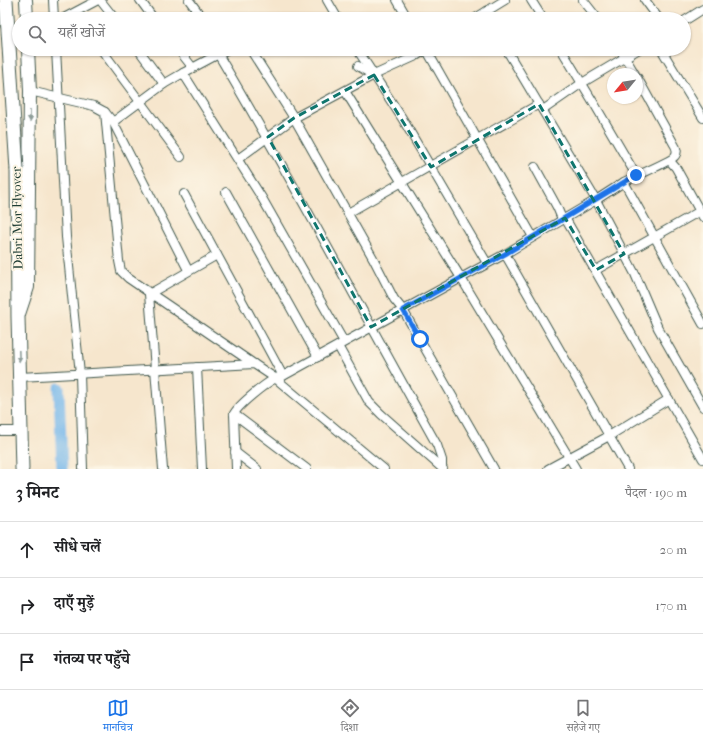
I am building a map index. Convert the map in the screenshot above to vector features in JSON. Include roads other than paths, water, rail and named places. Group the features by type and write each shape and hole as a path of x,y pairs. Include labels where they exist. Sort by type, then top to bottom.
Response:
{"main road":[{"name":"Dabri Mor Flyover","path":"6,0 17,170 18,317 22,469"},
{"path":"26,0 27,12"},
{"path":"18,317 28,287 30,91 28,56"}],"street":[{"path":"53,0 54,12"},
{"path":"82,12 99,0 109,12"},
{"path":"140,0 149,12"},
{"path":"189,0 198,12"},
{"path":"327,0 334,12"},
{"path":"397,0 404,12"},
{"path":"492,12 505,0"},
{"path":"531,0 539,12"},
{"path":"583,0 592,12"},
{"path":"645,0 654,12"},
{"path":"691,17 703,9"},
{"path":"56,56 66,237 80,374 83,469"},
{"path":"106,56 182,157"},
{"path":"143,56 164,84"},
{"path":"184,56 193,68"},
{"path":"113,122 164,84 214,56"},
{"path":"219,56 268,137 371,328 437,445 443,468"},
{"path":"254,56 294,118 348,213 394,299 403,310 494,469"},
{"path":"362,56 388,95 487,263"},
{"path":"238,158 294,118 374,75 416,56"},
{"path":"431,56 533,237"},
{"path":"510,56 596,200 635,274 658,328 703,407"},
{"path":"565,56 636,175"},
{"path":"665,56 703,118"},
{"path":"348,213 477,140 541,107 626,57 632,68"},
{"path":"358,66 374,75"},
{"path":"183,73 262,198 341,344 370,402 381,414 443,468"},
{"path":"236,469 234,414 236,409 275,378 283,376 505,254 636,175 670,161 675,156 676,148 643,88"},
{"path":"30,91 94,106 104,112 113,122 188,270"},
{"path":"345,91 461,278 576,469"},
{"path":"104,112 121,271 149,294 275,378 384,469"},
{"path":"596,270 654,236 701,214 676,168 670,161"},
{"path":"535,167 564,219 596,270 703,459"},
{"path":"624,182 703,324"},
{"path":"226,192 318,357"},
{"path":"184,194 283,376"},
{"path":"505,254 628,469"},
{"path":"149,294 188,270 217,255"},
{"path":"149,294 163,469"},
{"path":"20,378 254,364"},
{"path":"197,367 202,469"},
{"path":"548,469 609,436 669,400"},
{"path":"234,414 307,469"},
{"path":"0,431 20,431"},
{"path":"235,452 257,469"}],"waterway":[{"path":"59,388 62,469"}]}
